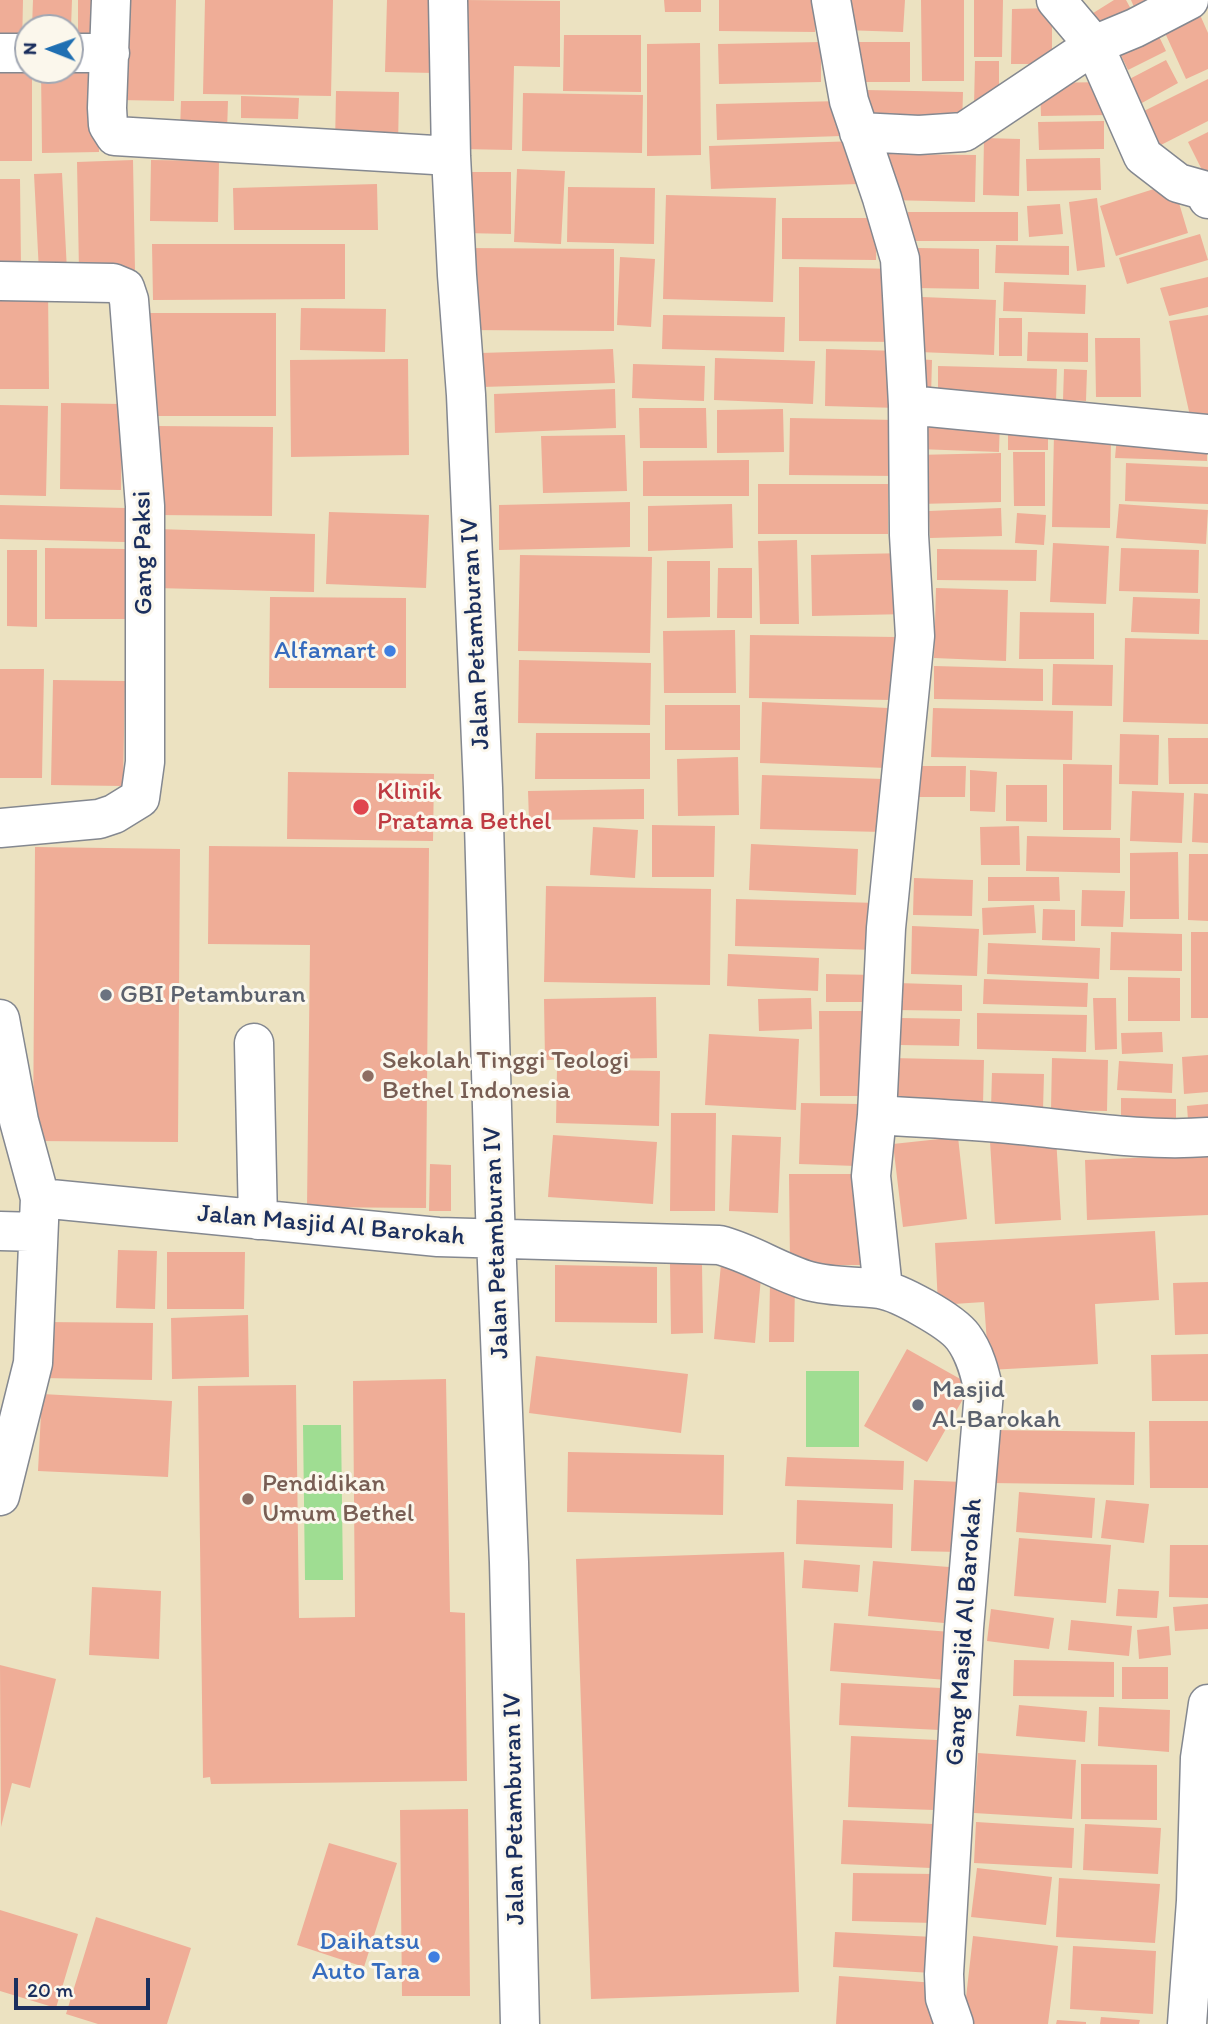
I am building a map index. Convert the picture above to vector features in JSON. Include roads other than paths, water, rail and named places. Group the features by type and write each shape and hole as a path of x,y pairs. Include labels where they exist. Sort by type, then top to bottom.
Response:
{"street":[{"path":"111,0 107,108 108,125 115,136 451,156"},
{"name":"Jalan Petamburan IV","path":"448,0 451,156 466,395 483,775 496,1239 509,1562 520,2024"},
{"path":"831,0 849,101 900,259 908,405 909,535 915,636 886,928 877,1115 871,1177 883,1289"},
{"path":"1056,0 1094,45 1143,156 1178,183 1203,190 1208,199"},
{"path":"859,132 919,135 964,132 1094,45 1135,28 1189,0"},
{"path":"84,53 110,52"},
{"name":"Gang Paksi","path":"0,281 113,283 124,288 129,299 145,506 145,762 140,798 99,820 0,828"},
{"path":"908,405 1208,434"},
{"path":"0,1019 39,1215 33,1363 0,1496"},
{"path":"254,1043 258,1220"},
{"path":"877,1115 1012,1124 1099,1135 1175,1139 1208,1137"},
{"name":"Jalan Masjid Al Barokah","path":"0,1231 39,1215 258,1220 438,1237 719,1245 740,1250 782,1272 813,1282 883,1289"},
{"name":"Gang Masjid Al Barokah","path":"883,1289 932,1311 962,1335 977,1364 984,1392 964,1628 944,1974 945,1998 954,2024"},
{"path":"1187,2024 1202,1901 1200,1758 1208,1704"}],"place":[{"name":"Alfamart","path":"390,651"},
{"name":"Klinik Pratama Bethel","path":"361,807"},
{"name":"GBI Petamburan","path":"106,995"},
{"name":"Sekolah Tinggi Teologi Bethel Indonesia","path":"368,1076"},
{"name":"Masjid Al-Barokah","path":"918,1405"},
{"name":"Pendidikan Umum Bethel","path":"248,1499"},
{"name":"Daihatsu Auto Tara","path":"434,1957"}]}
